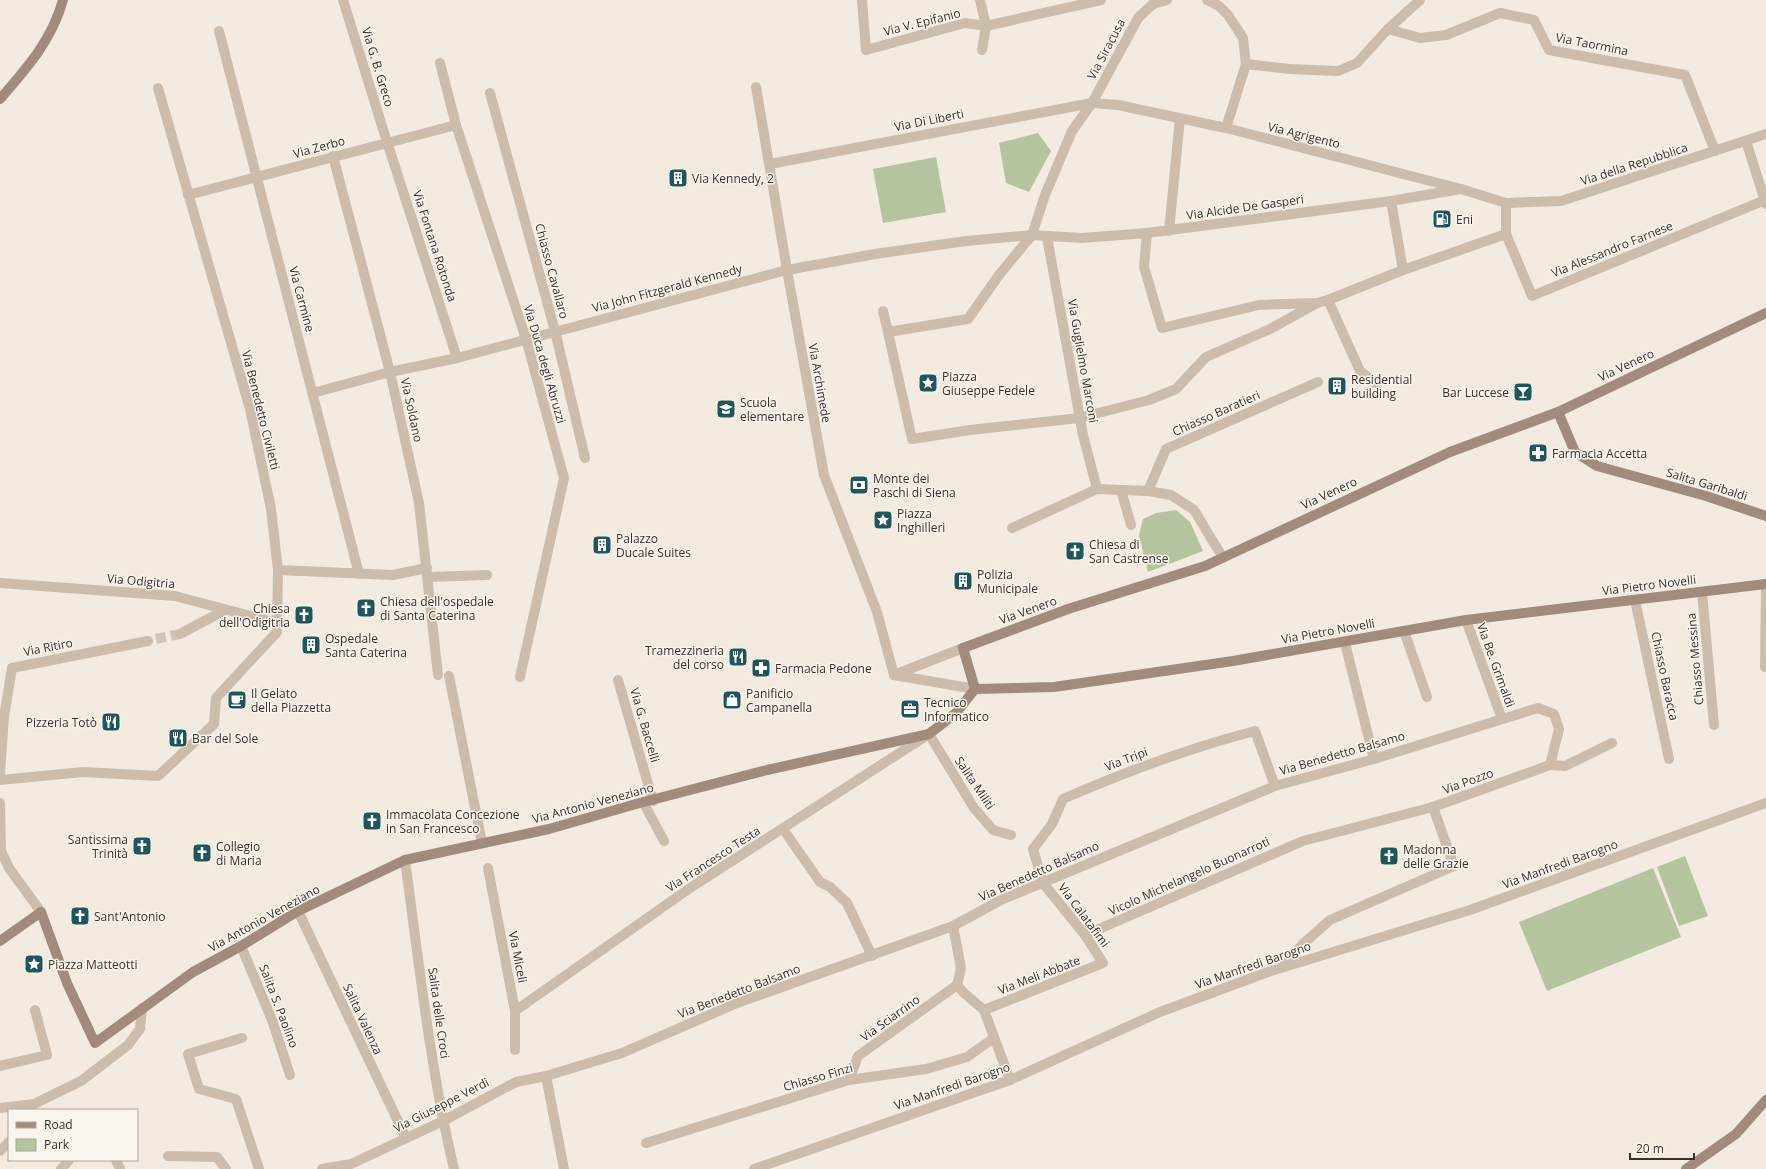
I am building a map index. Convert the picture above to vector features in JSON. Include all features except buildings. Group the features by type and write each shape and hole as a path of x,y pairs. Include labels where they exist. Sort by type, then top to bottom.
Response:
{"street":[{"path":"0,99 34,60 58,17 63,0"},
{"name":"Via G. B. Greco","path":"343,0 387,142"},
{"name":"Via V. Epifanio","path":"862,0 866,50 965,23 986,26 1101,0"},
{"path":"980,0 986,26 982,50"},
{"name":"Via Siracusa","path":"1032,235 1045,195 1072,131 1092,103 1138,18 1151,2 1167,0"},
{"path":"1207,0 1219,6 1228,15 1243,38 1246,64 1226,128"},
{"path":"1246,64 1290,69 1338,71 1357,63 1388,29 1420,0"},
{"name":"Via Taormina","path":"1388,29 1420,38 1446,34 1500,13 1534,20 1549,50 1685,75 1715,151"},
{"name":"Via Carmine","path":"218,31 359,574"},
{"name":"Via Duca degli Abruzzi","path":"440,63 456,125 526,339 564,478 520,677"},
{"name":"Via Archimede","path":"756,87 824,475 875,604 894,675"},
{"name":"Via Benedetto Civiletti","path":"0,780 83,772 158,776 214,724 216,698 277,632 278,570 271,509 250,409 158,88"},
{"name":"Chiasso Cavallaro","path":"490,93 555,331 585,458"},
{"name":"Via Agrigento","path":"1092,103 1118,105 1226,128 1461,189 1506,203"},
{"name":"Via Di Liberti","path":"770,164 1092,103"},
{"path":"1169,231 1180,118"},
{"name":"Via Zerbo","path":"188,195 332,156 456,125"},
{"name":"Via della Repubblica","path":"1506,203 1561,201 1766,134"},
{"path":"1746,141 1765,202"},
{"name":"Via Fontana Rotonda","path":"387,142 457,358"},
{"name":"Via Soldano","path":"332,156 390,372 419,503 428,573 438,675"},
{"name":"Via Alcide De Gasperi","path":"1032,235 1082,238 1169,231 1391,201 1461,189"},
{"path":"1391,201 1403,270"},
{"name":"Via Alessandro Farnese","path":"1506,234 1532,296 1765,202"},
{"path":"1147,233 1144,267 1162,328 1259,305 1317,303 1328,300 1403,270 1506,234 1506,203"},
{"path":"888,332 968,319 999,275 1032,235"},
{"name":"Via John Fitzgerald Kennedy","path":"313,393 390,372 457,358 787,270 875,254 1032,235"},
{"name":"Via Guglielmo Marconi","path":"1048,237 1079,418 1097,489"},
{"path":"1328,300 1360,372 1375,383"},
{"path":"883,311 912,439 970,430 1079,418 1149,400 1176,389 1206,357 1270,329 1317,303"},
{"name":"Via Venero","path":"894,675 1068,610 1198,569 1450,452 1558,412 1766,313"},
{"name":"Chiasso Baratieri","path":"1148,491 1166,449 1318,382"},
{"name":"Salita Garibaldi","path":"1558,412 1575,452 1596,466 1706,496 1766,516"},
{"path":"1012,528 1097,489 1148,491 1171,495 1194,510 1223,558"},
{"path":"1121,490 1131,526"},
{"path":"278,570 393,576 428,573 487,575"},
{"name":"Via Odigitria","path":"0,583 175,596 277,624"},
{"path":"1765,667 1766,584"},
{"name":"Via Pietro Novelli","path":"894,675 975,689 1054,687 1233,662 1466,620 1766,584"},
{"name":"Chiasso Messina","path":"1702,592 1714,725"},
{"name":"Chiasso Baracca","path":"1635,600 1670,759"},
{"path":"180,634 225,610"},
{"name":"Via Be. Grimaldi","path":"1466,620 1502,719"},
{"path":"1404,631 1427,697"},
{"name":"Via Ritiro","path":"0,774 4,717 12,668 148,641"},
{"path":"1344,642 1374,759"},
{"path":"929,734 956,713 975,689 963,648"},
{"path":"449,676 482,843"},
{"name":"Via G. Baccelli","path":"618,680 648,801 664,840"},
{"name":"Via Benedetto Balsamo","path":"546,1076 622,1053 737,1003 953,926 1001,900 1275,786 1374,759 1538,708 1554,714 1560,729 1550,765"},
{"name":"Via Tripi","path":"1043,883 1033,849 1052,824 1063,799 1109,779 1206,744 1255,731 1275,786"},
{"name":"Via Antonio Veneziano","path":"41,912 67,983 94,1042 192,972 241,946 298,911 405,860 549,829 767,770 929,734"},
{"name":"Via Francesco Testa","path":"515,1011 682,894 929,734"},
{"name":"Salita Militi","path":"929,734 974,808 992,830 1011,835"},
{"name":"Via Pozzo","path":"1303,841 1433,807 1550,765 1566,766 1612,743"},
{"name":"Via Manfredi Barogno","path":"754,1169 1010,1080 1160,1012 1281,968 1470,910 1766,803"},
{"path":"0,804 1,850 9,868 41,912 0,941"},
{"path":"1281,968 1304,943 1330,920 1454,866 1433,807"},
{"path":"782,829 820,882 830,887 847,903 872,956"},
{"name":"Vicolo Michelangelo Buonarroti","path":"1085,935 1303,841"},
{"name":"Salita delle Croci","path":"405,860 431,1051 443,1121 454,1169"},
{"name":"Via Miceli","path":"488,868 515,1011 515,1050"},
{"name":"Via Calatafimi","path":"1043,883 1085,935 1103,963"},
{"name":"Salita Valenza","path":"298,911 406,1138"},
{"path":"953,926 960,968 961,989 984,1010 1010,1080"},
{"name":"Salita S. Paolino","path":"241,946 272,1020 290,1075"},
{"name":"Via Meli Abbate","path":"984,1010 1103,963"},
{"name":"Via Sciarrino","path":"849,1080 858,1056 961,989"},
{"path":"0,1108 26,1107 81,1081 128,1045 140,1029 142,1008"},
{"path":"0,1066 47,1055 35,1010"},
{"path":"242,1038 188,1054 199,1089 236,1099 259,1169"},
{"name":"Chiasso Finzi","path":"646,1143 849,1080 926,1069 967,1057 994,1038"},
{"path":"546,1076 564,1169"},
{"name":"Via Giuseppe Verdi","path":"322,1169 352,1166 443,1121 516,1082 546,1076"},
{"path":"1686,1169 1736,1134 1766,1100"},
{"path":"0,1151 8,1143"},
{"path":"168,1156 218,1157 226,1169"},
{"path":"61,1169 68,1161"}],"green space":[{"path":"1038,133 1051,151 1029,192 1006,183 999,143"},
{"path":"936,157 946,212 883,223 873,169"},
{"path":"1176,510 1190,522 1203,551 1148,572 1139,535 1143,519 1156,513"},
{"path":"1685,856 1708,916 1679,926 1657,867"},
{"path":"1653,868 1681,937 1547,991 1519,922"}],"tunnel":[{"path":"156,639 180,634"}],"place":[{"name":"Via Kennedy, 2","path":"678,178"},
{"name":"Eni","path":"1442,219"},
{"name":"Piazza Giuseppe Fedele","path":"928,383"},
{"name":"Residential building","path":"1337,386"},
{"name":"Bar Luccese","path":"1523,392"},
{"name":"Scuola elementare","path":"726,409"},
{"name":"Farmacia Accetta","path":"1538,453"},
{"name":"Monte dei Paschi di Siena","path":"859,485"},
{"name":"Piazza Inghilleri","path":"883,520"},
{"name":"Palazzo Ducale Suites","path":"602,545"},
{"name":"Chiesa di San Castrense","path":"1075,551"},
{"name":"Polizia Municipale","path":"963,581"},
{"name":"Chiesa dell'ospedale di Santa Caterina","path":"366,608"},
{"name":"Chiesa dell'Odigitria","path":"304,615"},
{"name":"Ospedale Santa Caterina","path":"311,645"},
{"name":"Tramezzineria del corso","path":"738,657"},
{"name":"Farmacia Pedone","path":"761,668"},
{"name":"Il Gelato della Piazzetta","path":"237,700"},
{"name":"Panificio Campanella","path":"732,700"},
{"name":"Tecnico Informatico","path":"910,709"},
{"name":"Pizzeria Totò","path":"111,722"},
{"name":"Bar del Sole","path":"178,738"},
{"name":"Immacolata Concezione in San Francesco","path":"372,821"},
{"name":"Santissima Trinità","path":"142,846"},
{"name":"Collegio di Maria","path":"202,853"},
{"name":"Madonna delle Grazie","path":"1389,856"},
{"name":"Sant'Antonio","path":"80,916"},
{"name":"Piazza Matteotti","path":"34,964"}]}
